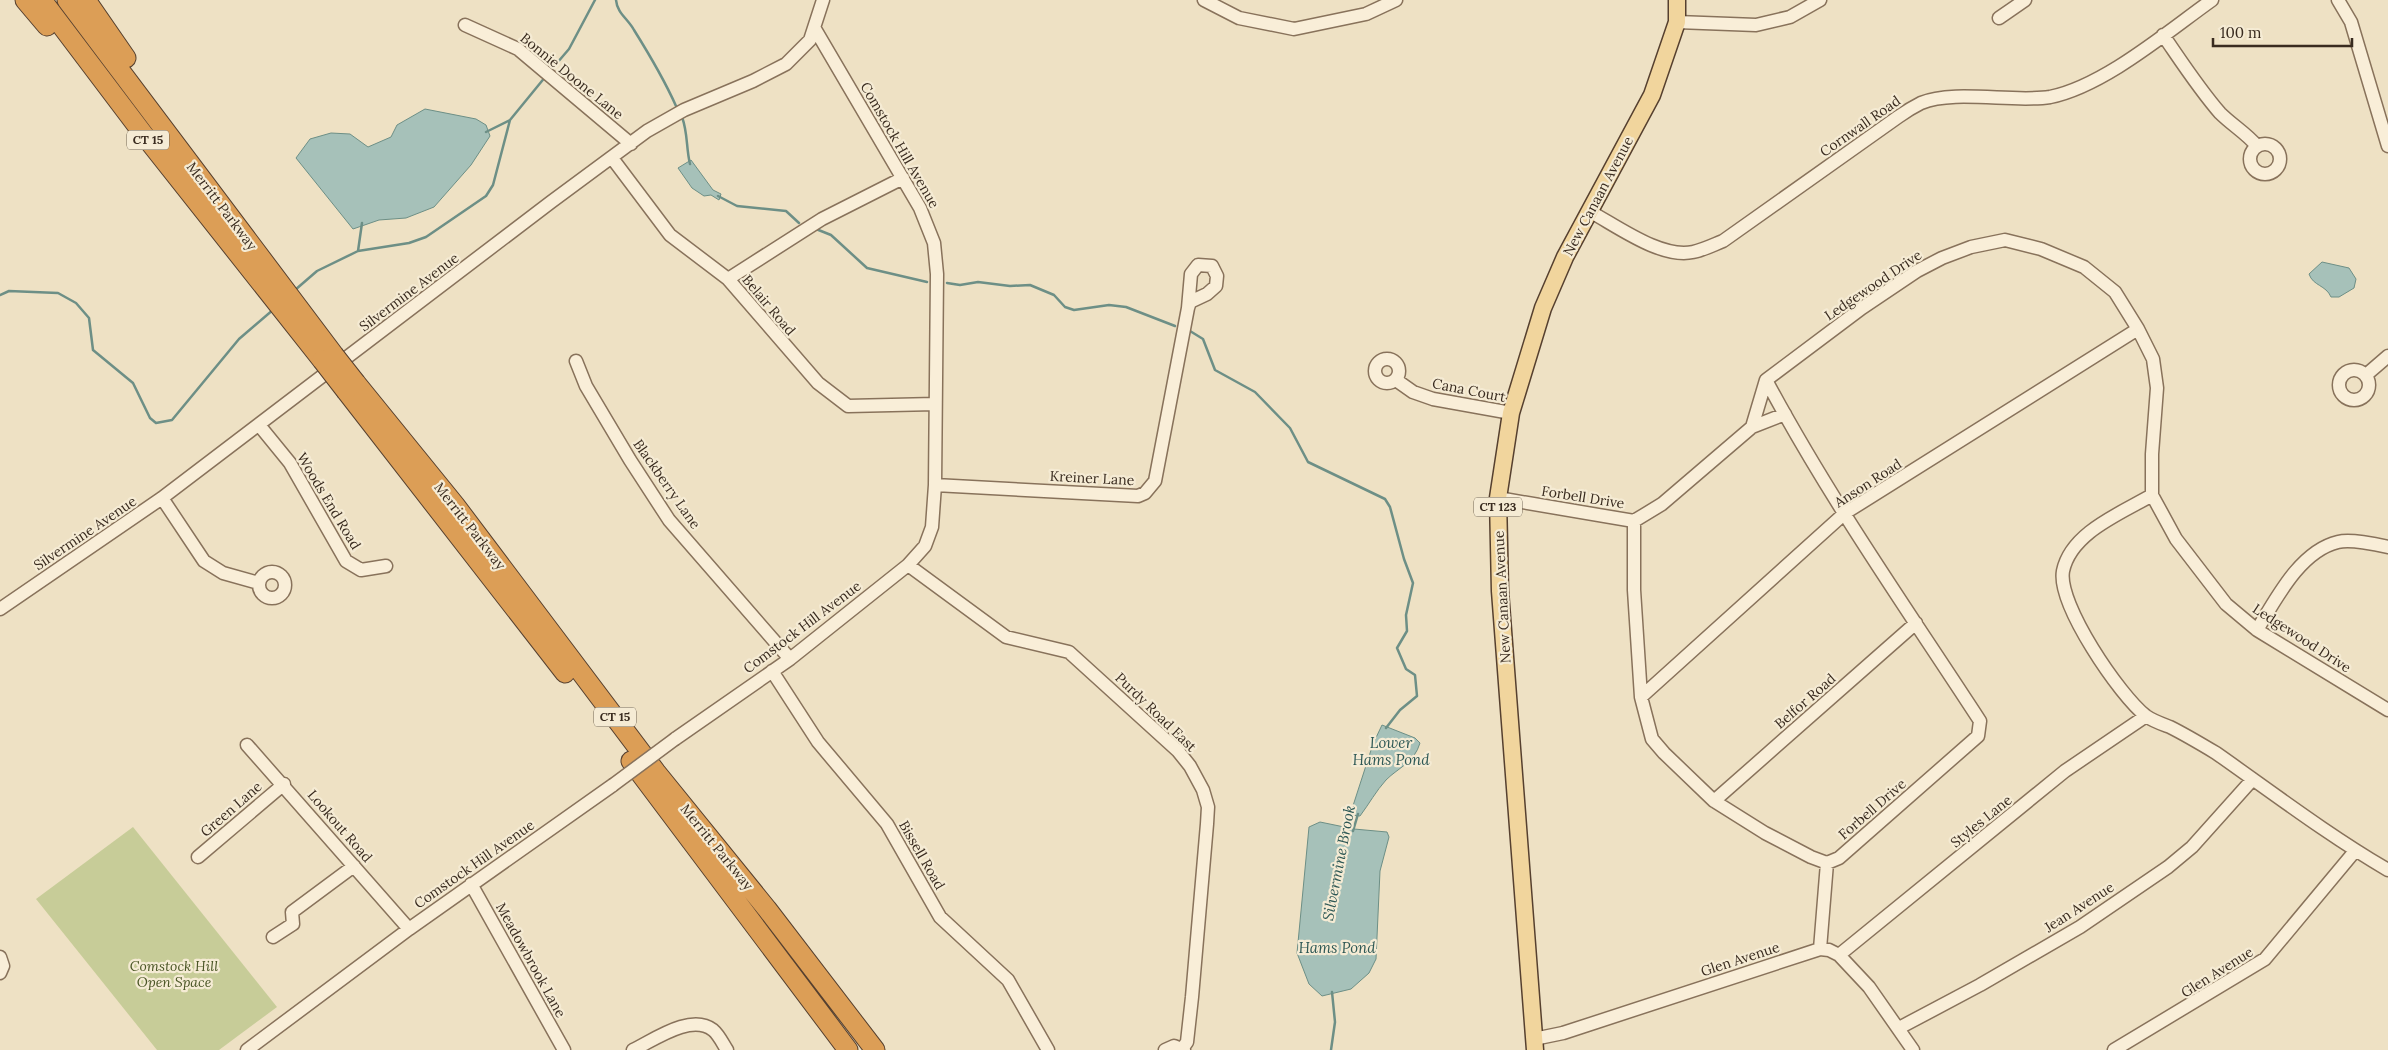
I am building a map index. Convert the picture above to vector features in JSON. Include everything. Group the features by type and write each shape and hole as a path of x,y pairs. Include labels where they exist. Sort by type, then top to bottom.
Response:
{"highway":[{"path":"25,0 144,135"},
{"name":"Merritt Parkway","path":"42,0 144,135 263,273 328,357 848,1050"},
{"name":"Merritt Parkway","path":"67,0 210,190 263,273"},
{"path":"86,0 177,132 210,190"},
{"name":"Merritt Parkway","path":"351,387 455,506 656,772 767,909 876,1050"}],"main road":[{"name":"New Canaan Avenue","path":"1534,1044 1500,591 1498,498 1511,413 1547,296 1589,211 1652,95 1677,22 1675,0"}],"street":[{"name":"Silvermine Avenue","path":"0,609 162,498 551,202 667,118 753,81 786,64 806,46 815,29 824,0"},
{"path":"1204,0 1239,18 1294,29 1366,14 1396,0"},
{"path":"1677,22 1756,25 1790,17 1820,0"},
{"path":"2000,18 2025,0"},
{"name":"Cornwall Road","path":"1589,211 1651,246 1671,253 1692,252 1723,241 1898,116 1922,102 1950,98 2048,97 2074,90 2097,80 2212,0"},
{"path":"2338,0 2350,22 2388,146"},
{"name":"Bonnie Doone Lane","path":"465,25 509,44 527,56 631,144"},
{"name":"Comstock Hill Avenue","path":"247,1050 471,884 790,658 908,565 925,546 932,527 935,485 936,259 929,227 903,178 815,29"},
{"path":"2164,35 2193,79 2222,114 2247,134 2257,146"},
{"name":"Belair Road","path":"612,158 670,235 728,279 818,383 848,406 935,404"},
{"path":"728,279 822,219 903,178"},
{"name":"Ledgewood Drive","path":"1766,380 1862,308 1942,258 1971,248 2005,240 2041,249 2084,267 2115,292 2153,359 2157,388 2152,454 2152,495 2176,539 2226,604 2257,630 2388,710"},
{"name":"Kreiner Lane","path":"935,485 1142,495 1155,481 1188,308"},
{"name":"Anson Road","path":"1641,697 1845,513 2138,330"},
{"path":"2366,375 2388,356"},
{"name":"Blackberry Lane","path":"576,361 586,386 630,460 670,520 790,658"},
{"name":"Cana Court","path":"1396,380 1413,392 1433,399 1511,413"},
{"path":"1752,427 1766,380"},
{"name":"Forbell Drive","path":"1634,521 1634,590 1641,697 1652,739 1714,801 1766,833 1811,857 1827,863 1839,858 1978,736 1980,721 1845,513 1784,414 1766,380"},
{"name":"Forbell Drive","path":"1498,498 1634,521 1662,504 1752,427 1784,414"},
{"name":"Woods End Road","path":"259,425 290,463 346,562 361,570 386,566"},
{"path":"2152,495 2097,527 2079,541 2063,571 2063,586 2067,603 2116,684 2146,716 2188,736 2355,851 2388,870"},
{"path":"162,498 204,560 223,573 259,583"},
{"path":"2257,630 2277,598 2306,560 2318,549 2340,541 2388,547"},
{"name":"Purdy Road East","path":"908,565 1006,637 1070,652 1178,750 1198,778 1208,807 1187,1042 1183,1049 1174,1046 1165,1050"},
{"name":"Belfor Road","path":"1714,801 1916,623"},
{"name":"Bissell Road","path":"772,671 818,742 887,824 940,917 1008,980 1048,1050"},
{"name":"Styles Lane","path":"1839,955 2065,771 2146,716"},
{"name":"Lookout Road","path":"248,745 409,929"},
{"name":"Jean Avenue","path":"1899,1028 1980,985 2080,926 2168,867 2192,847 2252,780"},
{"name":"Green Lane","path":"198,857 284,784"},
{"name":"Glen Avenue","path":"2114,1050 2266,959 2355,851"},
{"path":"1827,863 1820,949 1829,950 1839,955 1869,987 1913,1050"},
{"path":"273,937 292,924 292,912 354,866"},
{"name":"Meadowbrook Lane","path":"471,884 564,1050"},
{"name":"Glen Avenue","path":"1534,1044 1820,949"},
{"path":"0,956 3,966 0,973"},
{"path":"633,1050 681,1026 701,1024 714,1031 727,1050"}],"green space":[{"name":"Comstock Hill Open Space","path":"133,827 277,1007 219,1050 157,1050 36,899"}],"water":[{"path":"425,109 476,119 486,125 490,136 471,165 434,207 406,218 379,220 353,229 296,158 310,139 331,133 350,134 368,147 391,137 397,125"},
{"path":"691,160 713,190 721,194 719,200 711,195 704,196 692,188 678,168"},
{"path":"2322,262 2349,268 2356,279 2354,288 2339,297 2331,297 2326,290 2313,281 2309,274"},
{"name":"Lower Hams Pond","path":"1382,725 1415,738 1420,743 1410,760 1386,780 1360,816 1350,815 1373,744"},
{"name":"Hams Pond","path":"1320,822 1354,829 1387,832 1389,837 1380,871 1376,959 1369,973 1351,989 1322,996 1309,984 1297,953 1309,827"}],"waterway":[{"path":"551,70 569,49 595,0"},
{"name":"Silvermine Brook","path":"616,0 618,9 632,26 651,57 676,106"},
{"path":"295,290 317,271 358,251 409,243 426,237 486,196 493,185 510,120 546,76"},
{"name":"Silvermine Brook","path":"682,117 690,164"},
{"path":"486,132 510,120"},
{"name":"Silvermine Brook","path":"718,196 737,206 786,211 799,223"},
{"path":"358,251 362,223"},
{"name":"Silvermine Brook","path":"816,229 831,235 867,268 927,282"},
{"name":"Silvermine Brook","path":"947,283 960,285 978,282 1010,286 1030,285 1054,295 1065,307 1074,310 1109,305 1126,307 1175,326"},
{"path":"0,295 9,291 58,293 76,303 89,318 93,350 133,383 150,418 156,423 172,420 239,339 274,309"},
{"name":"Silvermine Brook","path":"1190,331 1203,339 1215,370 1255,392 1290,428 1308,462 1385,499 1390,507 1404,559 1413,583 1406,615 1407,631 1397,648 1406,669 1415,675 1417,696 1400,710 1386,728"},
{"name":"Silvermine Brook","path":"1353,831 1358,814"},
{"name":"Silvermine Brook","path":"1331,1050 1335,1022 1332,992"}]}
